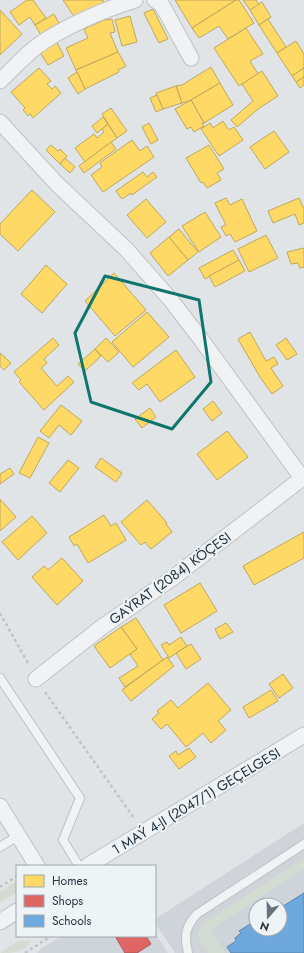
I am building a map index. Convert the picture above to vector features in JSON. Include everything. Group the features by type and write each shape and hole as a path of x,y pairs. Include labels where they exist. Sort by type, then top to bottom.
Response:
{"street":[{"path":"0,80 36,47 63,31 113,7 136,0"},
{"path":"155,0 162,5 191,58"},
{"path":"0,122 57,184 126,249 170,299 303,478"},
{"name":"GAÝRAT (2084) KÖÇESI","path":"36,679 102,627 174,577 303,478"},
{"name":"1 MAÝ 4-JI (2047/1) GEÇELGESI","path":"89,865 304,735"},
{"path":"0,806 36,865"},
{"path":"0,922 16,912"}],"lane":[{"path":"0,678 80,798 63,840 78,865"},
{"path":"0,847 19,835"},
{"path":"188,953 185,940 187,929 197,914 304,844"}],"path":[{"path":"0,613 36,679 144,832"},
{"path":"0,887 16,877"},
{"path":"25,953 49,937"}],"highlighted area":[{"path":"105,276 199,300 211,382 172,429 91,402 75,333"}],"shaded area":[{"path":"304,823 304,953 175,953 156,924 156,918"},
{"path":"304,858 304,869 261,897 248,897 248,905 210,930 225,953 208,953 198,936 199,929 202,924"},
{"path":"16,882 16,893 0,903 0,892"},
{"path":"156,935 168,953 37,953 59,937 156,937"},
{"path":"30,941 25,948 17,952 0,953 15,943"}],"building: Homes":[{"path":"27,0 33,0 46,18 35,25 30,17 19,25 10,12"},
{"path":"63,0 103,0 104,2 75,18"},
{"path":"175,0 236,0 192,28"},
{"path":"236,0 239,0 254,23 228,39 219,26 199,38 192,28"},
{"path":"243,0 256,0 259,5 250,10"},
{"path":"262,2 271,17 259,25 250,10"},
{"path":"153,9 168,39 159,43 144,13"},
{"path":"0,10 22,34 0,55"},
{"path":"54,14 60,25 41,35 35,25"},
{"path":"130,16 137,42 122,46 115,20"},
{"path":"112,19 115,32 110,33 118,52 76,70 66,48 88,38 84,29 104,20"},
{"path":"268,19 286,47 277,53 259,25"},
{"path":"246,28 263,54 250,61 258,74 239,86 214,48"},
{"path":"56,41 64,56 48,65 39,51"},
{"path":"296,41 304,54 304,68 292,76 277,53"},
{"path":"118,52 126,66 118,70 119,72 85,89 76,70"},
{"path":"211,67 220,83 191,100 182,103 176,86 182,85"},
{"path":"39,68 51,81 47,84 52,89 55,86 61,93 33,118 30,114 28,116 23,110 25,108 11,92"},
{"path":"304,68 304,77 296,82 292,76"},
{"path":"262,71 278,96 258,109 237,127 231,120 253,101 242,84"},
{"path":"77,72 85,89 78,94 68,78"},
{"path":"304,77 304,85 300,88 296,82"},
{"path":"220,83 233,105 204,123 191,100"},
{"path":"176,86 182,103 163,109 156,93"},
{"path":"157,95 163,109 156,112 150,98"},
{"path":"191,100 204,123 202,123 204,126 194,132 191,127 187,129 175,109"},
{"path":"111,108 127,131 117,138 102,114"},
{"path":"103,117 108,124 97,133 92,126"},
{"path":"223,121 229,130 234,127 243,140 219,156 201,129 210,123 213,128"},
{"path":"149,123 158,140 151,144 142,127"},
{"path":"108,124 117,138 85,162 75,148 94,134 97,138 104,132 102,129"},
{"path":"274,131 289,152 265,169 250,147"},
{"path":"132,140 140,151 147,146 154,157 103,192 91,175 102,167 100,163"},
{"path":"111,142 116,149 84,173 79,166"},
{"path":"51,145 58,151 60,149 67,156 60,164 46,150"},
{"path":"209,145 224,169 217,173 221,180 207,188 203,182 201,183 186,158"},
{"path":"65,158 75,167 70,173 60,164"},
{"path":"143,172 147,177 153,172 157,177 132,195 131,193 122,199 116,191"},
{"path":"32,190 55,212 18,251 0,234 0,224"},
{"path":"226,198 230,205 242,199 257,231 235,242 230,234 226,236 221,227 226,225 215,203"},
{"path":"299,198 304,209 304,223 299,225 295,214 273,223 268,211"},
{"path":"146,199 166,222 147,238 127,215"},
{"path":"205,212 221,237 199,252 182,226"},
{"path":"179,229 198,252 188,260 169,237"},
{"path":"266,235 278,258 249,272 238,249"},
{"path":"169,237 188,260 168,276 150,253"},
{"path":"304,248 304,267 300,268 298,263 291,264 287,252"},
{"path":"233,250 239,260 205,279 199,268"},
{"path":"239,260 245,271 215,287 209,276"},
{"path":"46,265 67,284 42,313 21,294"},
{"path":"114,273 146,310 115,336 85,301"},
{"path":"147,312 169,337 133,367 112,342"},
{"path":"250,332 266,361 274,357 278,364 271,368 283,386 272,394 260,377 238,339"},
{"path":"53,338 59,345 44,359 47,363 41,368 57,386 68,376 74,382 44,410 19,382 21,380 14,372"},
{"path":"106,338 119,352 108,362 95,349"},
{"path":"286,338 297,354 287,360 276,345"},
{"path":"95,349 101,356 85,371 78,364"},
{"path":"176,350 195,377 160,402 147,384 139,390 132,383"},
{"path":"0,353 11,363 4,370 0,366"},
{"path":"213,401 222,413 212,421 203,409"},
{"path":"61,405 82,421 71,435 59,425 49,438 40,431"},
{"path":"150,408 156,417 142,428 135,419"},
{"path":"227,431 248,457 217,480 197,454"},
{"path":"38,437 49,443 30,478 19,473"},
{"path":"101,458 122,473 116,482 95,467"},
{"path":"68,460 79,468 60,492 49,483"},
{"path":"10,468 14,474 0,484 0,474"},
{"path":"0,499 16,517 0,531"},
{"path":"147,500 167,523 166,524 172,532 151,549 145,542 141,545 121,522"},
{"path":"104,515 111,526 116,523 126,540 88,563 77,544 74,546 69,537"},
{"path":"32,516 47,533 18,560 2,542"},
{"path":"304,532 304,558 254,585 243,566"},
{"path":"62,558 83,581 57,605 32,577 44,566 48,570"},
{"path":"200,583 217,611 181,633 164,605"},
{"path":"136,618 163,660 125,687 119,678 138,666 130,654 137,649 121,627"},
{"path":"226,623 233,632 220,639 215,629"},
{"path":"121,627 137,649 110,668 94,646"},
{"path":"181,637 187,646 169,658 161,645 167,642 169,645"},
{"path":"191,644 201,659 186,669 176,653"},
{"path":"167,657 174,666 131,701 122,690"},
{"path":"283,674 293,688 279,698 269,684"},
{"path":"208,683 231,710 218,721 226,730 211,743 203,733 186,747 167,724 161,729 152,719 159,713 157,711 171,700 178,708"},
{"path":"271,690 278,701 249,718 243,707"},
{"path":"189,748 196,757 179,769 169,756 176,751 178,755"}],"building: Shops":[{"path":"116,937 147,937 151,944 137,953 125,953"}],"building: Schools":[{"path":"304,893 304,953 231,953 227,947 236,941 235,938 241,933 239,931 248,925 248,937 288,937 288,903"}]}
